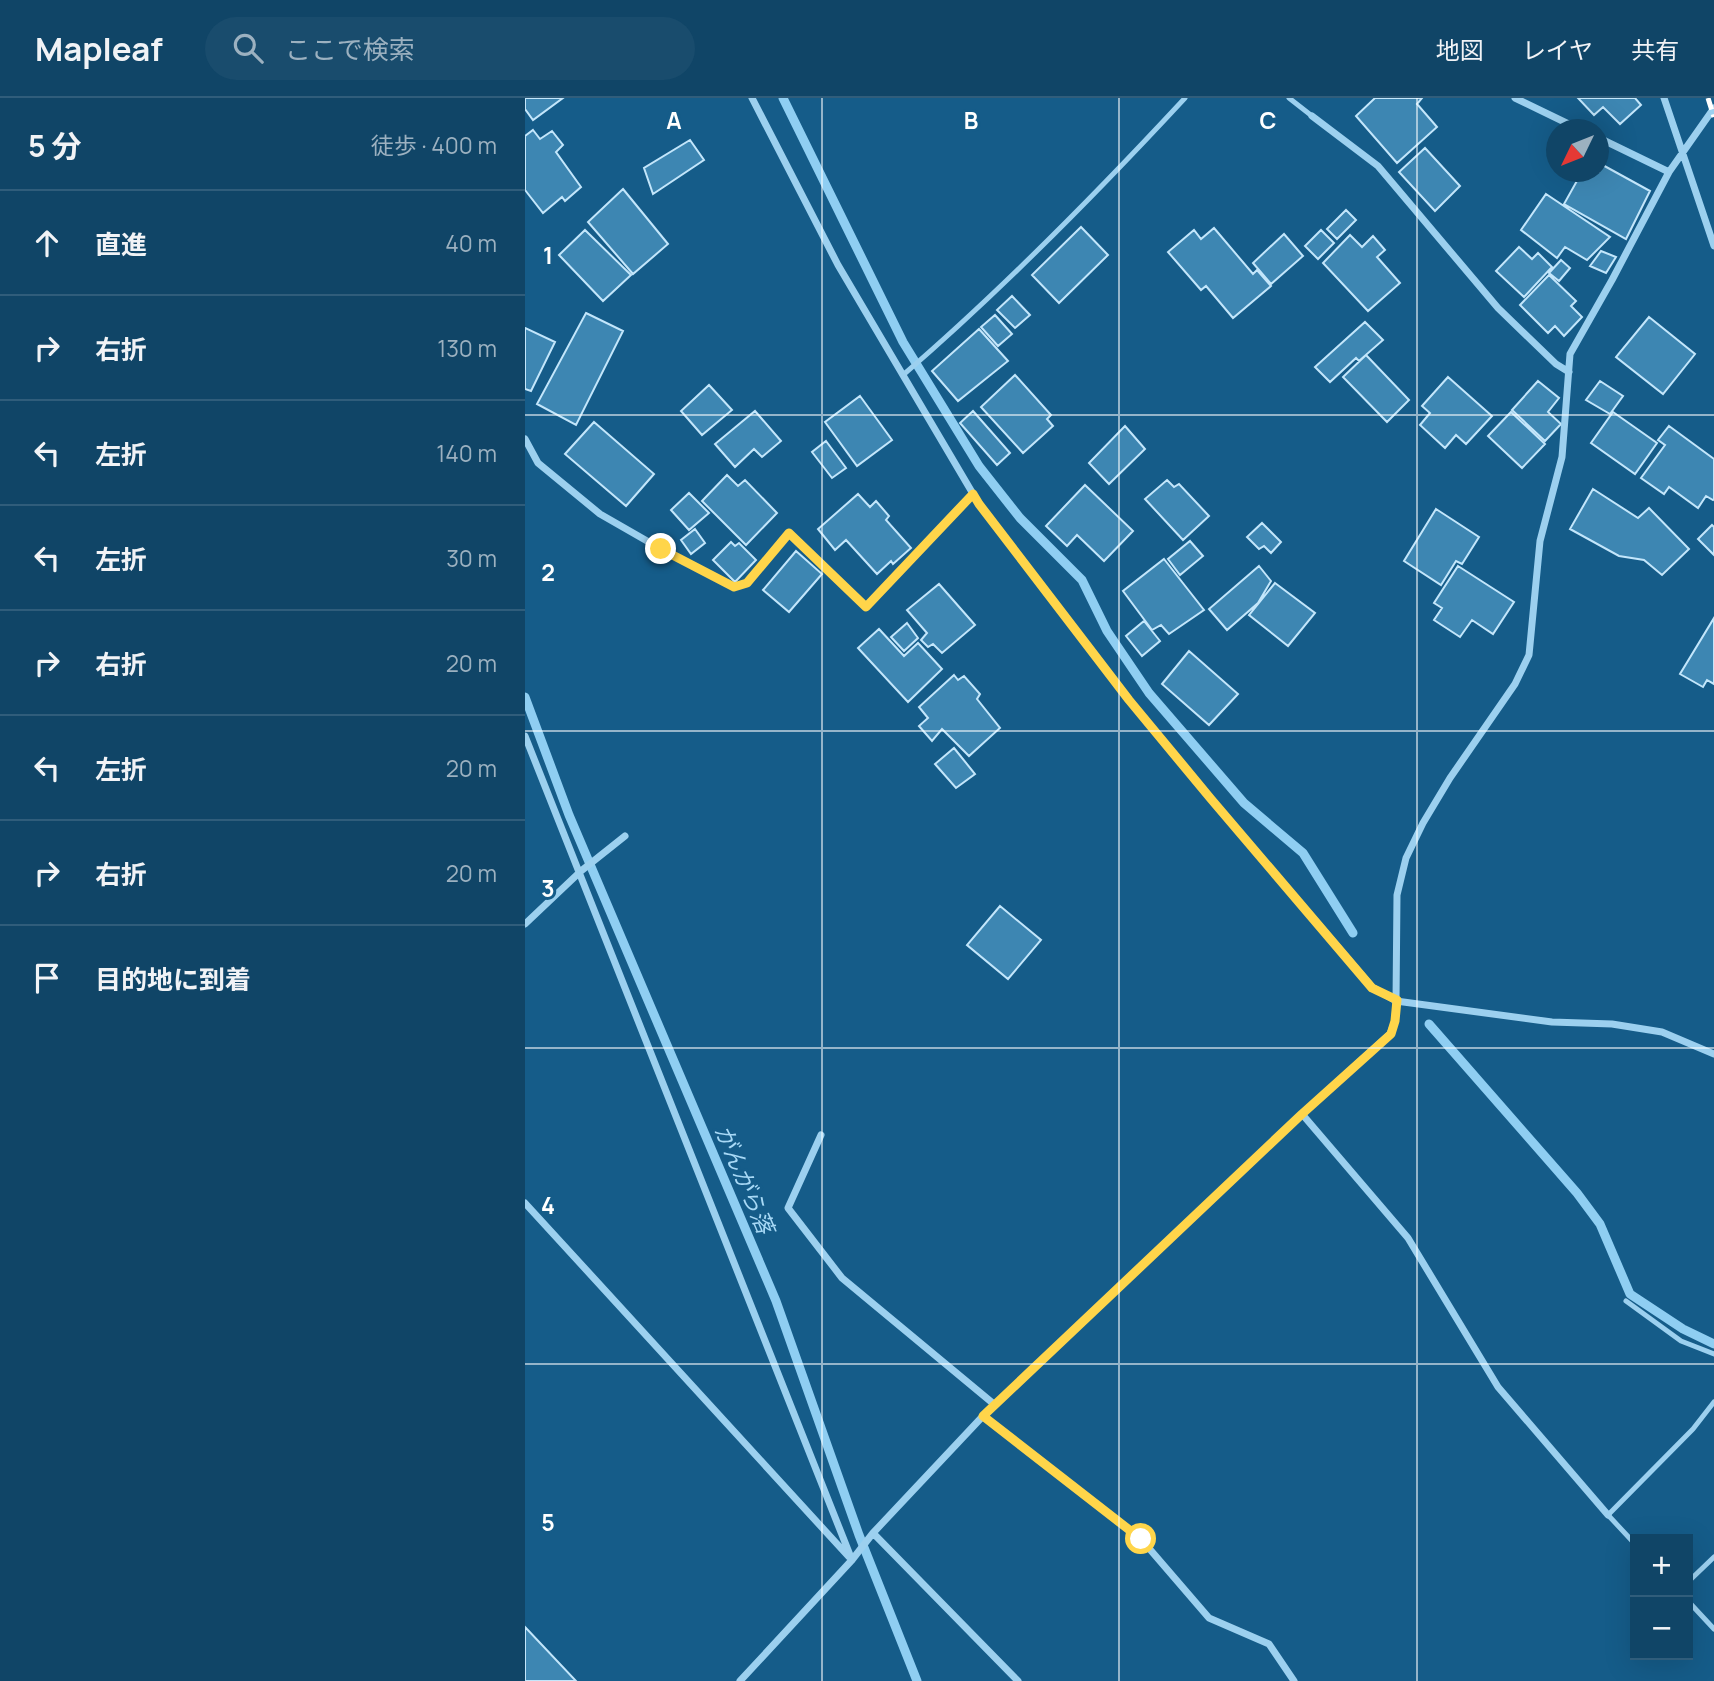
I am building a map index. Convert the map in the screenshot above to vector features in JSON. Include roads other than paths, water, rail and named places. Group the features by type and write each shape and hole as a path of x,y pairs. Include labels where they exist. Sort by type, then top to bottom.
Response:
{"street":[{"path":"752,98 838,265 979,504 1129,700 1372,988 1397,1000 1552,1021 1612,1024 1662,1032 1714,1054"},
{"path":"1515,98 1558,119"},
{"path":"1664,98 1714,246"},
{"path":"740,1681 983,1416 1302,1114 1391,1034 1397,1000 1397,895 1406,858 1450,778 1515,684 1529,655 1540,541 1562,457 1570,354 1669,172 1714,108"},
{"path":"1312,116 1377,166 1498,308 1556,364 1569,372"},
{"path":"1609,143 1669,172"},
{"path":"525,439 538,463 600,514 661,549"},
{"path":"525,736 852,1559"},
{"path":"525,924 580,872 625,836"},
{"path":"1302,1114 1408,1238 1499,1387 1608,1515"},
{"path":"821,1135 788,1208 842,1278 995,1405"},
{"path":"525,1203 852,1559"},
{"path":"983,1416 1141,1539 1209,1618 1269,1644 1294,1681"},
{"path":"873,1534 1018,1681"}],"lane":[{"path":"903,375 1037,251 1185,98"},
{"path":"1289,98 1312,116"},
{"path":"661,549 734,587 747,583 789,533 866,607 973,494"},
{"path":"1626,1301 1681,1341 1714,1354"},
{"path":"1630,1539 1608,1515 1693,1429 1714,1402"},
{"path":"1693,1578 1714,1557"},
{"path":"1693,1606 1714,1629"}],"waterway":[{"path":"783,98 903,342 979,466 1020,518 1082,580 1107,631 1149,693 1244,803 1303,853 1353,933"},
{"name":"がんがら落","path":"525,697 569,815 776,1301 859,1535 917,1681"},
{"path":"1429,1024 1577,1193 1600,1224 1630,1294 1683,1329 1714,1344"}],"railway":[{"path":"1708,98 1714,117"}]}
